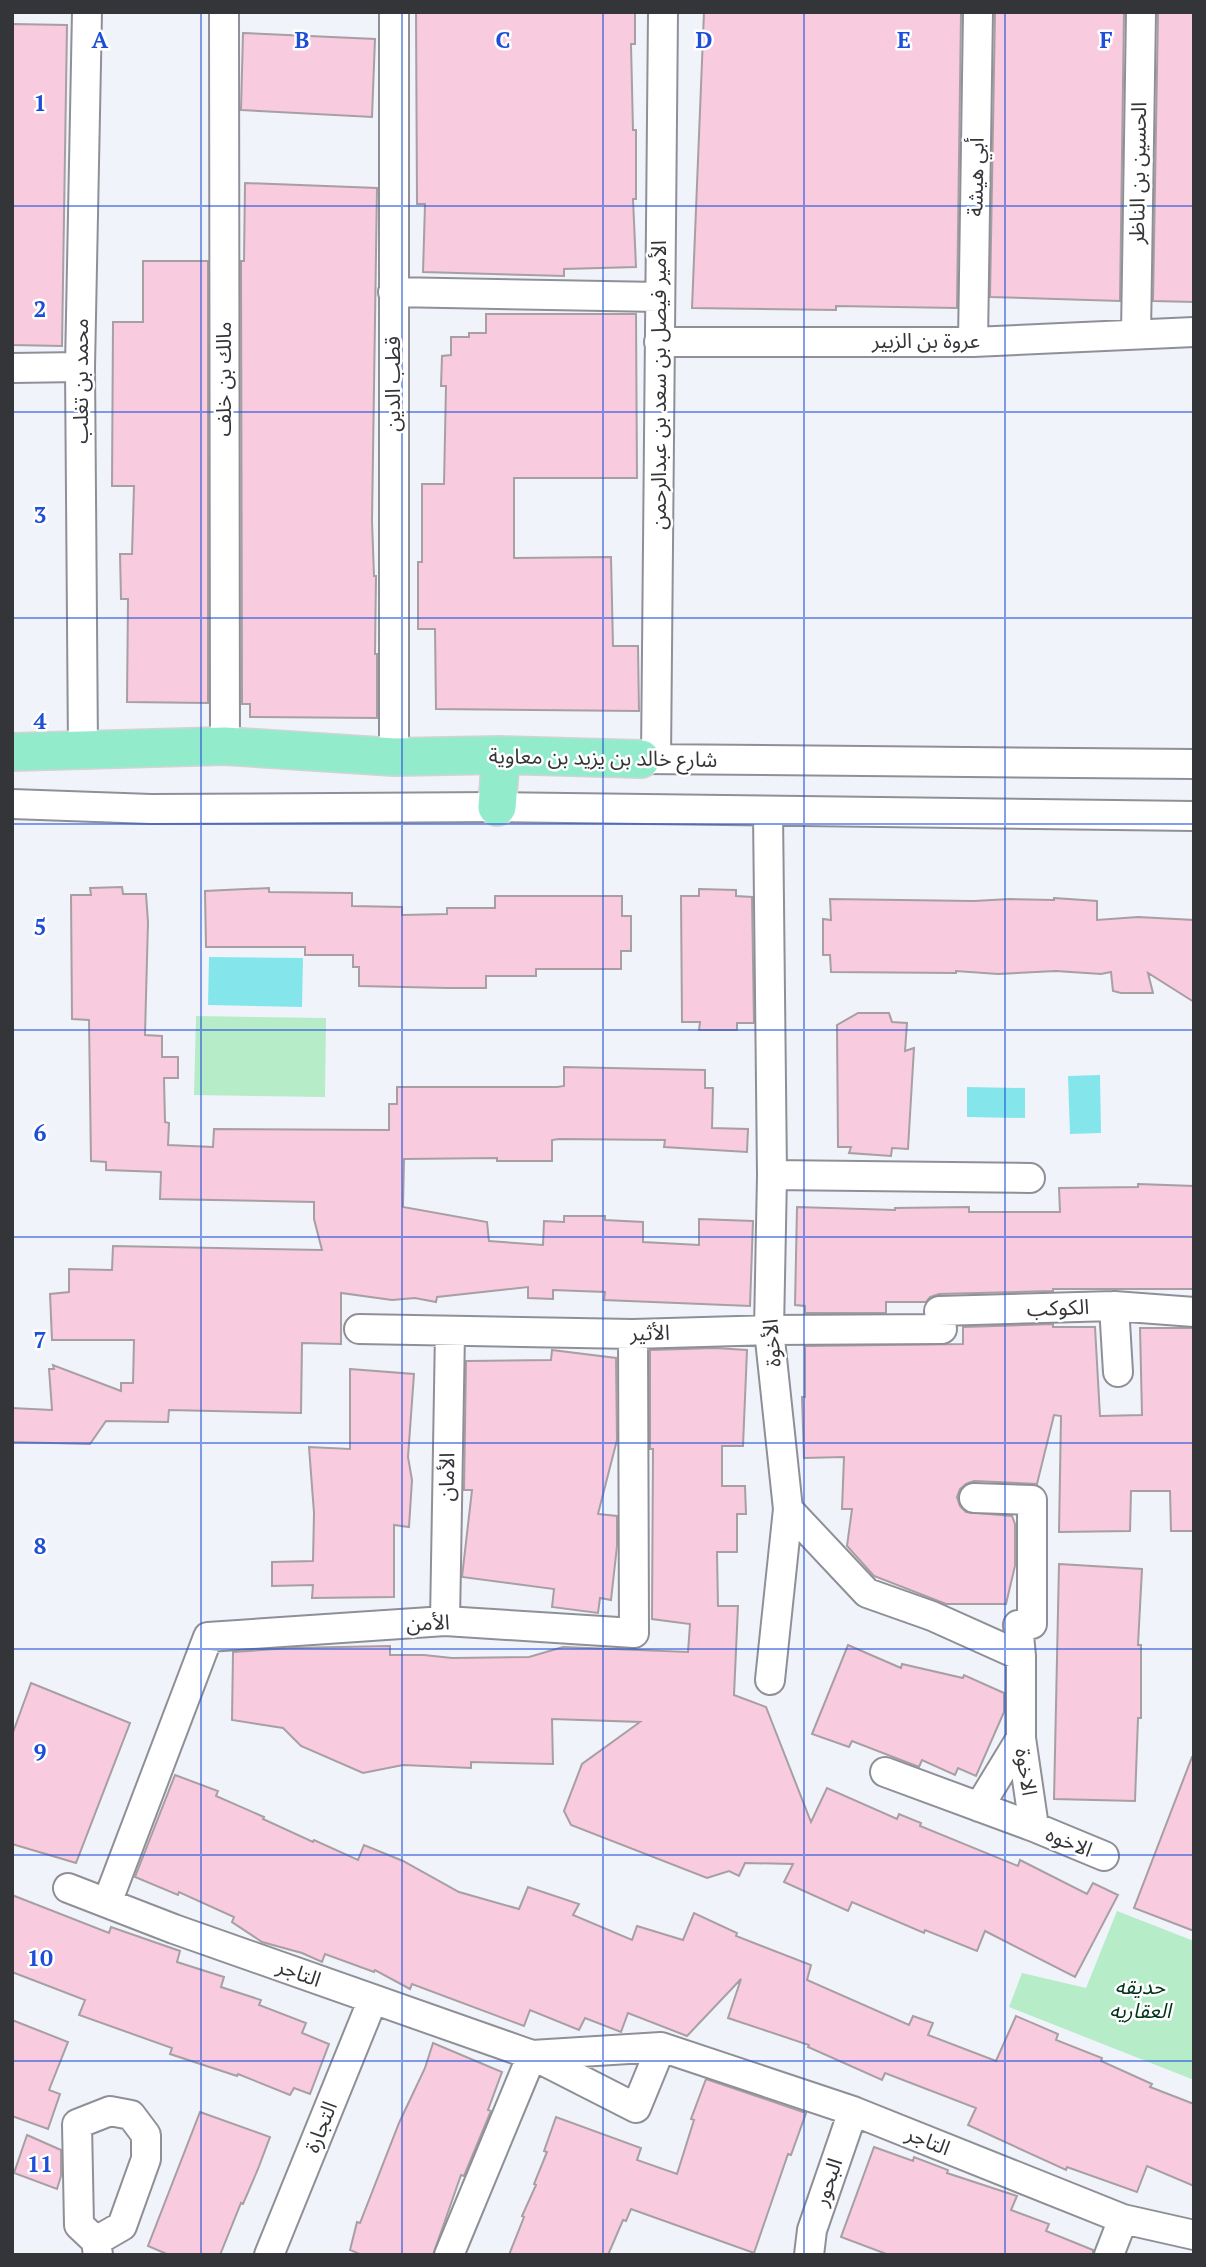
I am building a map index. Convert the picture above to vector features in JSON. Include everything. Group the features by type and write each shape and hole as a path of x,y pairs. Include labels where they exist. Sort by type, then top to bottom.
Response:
{"main road":[{"name":"شارع خالد بن يزيد بن معاوية","path":"12,752 225,746 394,757 501,755 649,759"},
{"path":"497,807 501,755"}],"street":[{"name":"محمد بن تغلب","path":"83,750 80,367 87,12"},
{"name":"مالك بن خلف","path":"224,12 225,746"},
{"name":"قطب الدين","path":"394,12 394,757"},
{"name":"الأمير فيصل بن سعد بن عبدالرحمن","path":"649,759 659,342 663,12"},
{"name":"أبي هيشة","path":"973,342 978,12"},
{"name":"الحسين بن الناظر","path":"1136,334 1141,12"},
{"path":"393,292 659,297"},
{"name":"عروة بن الزبير","path":"659,342 973,342 1194,332"},
{"path":"12,368 80,367"},
{"name":"شارع خالد بن يزيد بن معاوية","path":"649,759 1194,764"},
{"path":"12,804 150,809 497,807 1194,816"},
{"name":"الأخوة","path":"768,812 772,1175 769,1329 788,1509 770,1680"},
{"path":"772,1175 1030,1178"},
{"path":"1114,1306 1118,1372"},
{"name":"الكوكب","path":"942,1329 939,1311 1114,1306 1194,1312"},
{"name":"الأثير","path":"359,1329 634,1334 769,1329 942,1329"},
{"name":"الأمان","path":"445,1621 450,1332"},
{"name":"الأمن","path":"107,1903 208,1637 445,1621 634,1633 634,1334"},
{"path":"974,1498 1032,1500 1032,1624 1018,1625 1009,1650 1021,1738"},
{"path":"788,1509 867,1593 932,1616 1009,1650"},
{"name":"الاخوة","path":"979,1807 1021,1738"},
{"name":"الاخوة","path":"886,1772 1034,1828 1021,1738"},
{"name":"الاخوه","path":"1034,1828 1104,1856"},
{"name":"التاجر","path":"68,1888 532,2055 636,2108 661,2047"},
{"name":"التجارة","path":"269,2255 373,1999"},
{"name":"التاجر","path":"532,2055 661,2047 853,2110 1123,2219 1194,2235"},
{"path":"449,2255 532,2055"},
{"name":"البحور","path":"809,2255 812,2230 853,2110"},
{"path":"1109,2255 1123,2219"}],"green space":[{"path":"196,1016 326,1018 325,1097 194,1095"},
{"name":"حديقه العقاريه","path":"1117,1911 1194,1941 1194,2080 1009,2007 1022,1973 1086,1988"}],"water":[{"path":"209,957 303,958 302,1007 208,1005"},
{"path":"1100,1075 1101,1133 1070,1134 1068,1076"},
{"path":"967,1087 1025,1088 1025,1118 967,1117"}],"building":[{"path":"416,12 635,12 635,44 631,44 633,130 636,130 636,199 633,199 636,267 564,269 564,276 423,272 425,204 417,204"},
{"path":"704,12 961,12 957,308 692,308"},
{"path":"995,12 1124,12 1120,301 990,297"},
{"path":"1158,12 1194,12 1194,302 1153,301"},
{"path":"13,24 67,25 62,346 12,345"},
{"path":"243,33 375,39 372,117 241,110"},
{"path":"245,183 377,188 372,521 376,576 377,718 250,717 250,704 242,704 241,261 244,261"},
{"path":"143,261 208,261 208,703 127,702 128,599 121,599 120,554 132,554 134,486 112,486 113,322 143,322"},
{"path":"486,314 636,314 637,478 514,478 514,558 611,557 613,646 638,646 639,711 436,709 435,629 418,629 418,562 422,562 422,484 444,484 446,386 441,386 442,356 451,355 451,337 486,333"},
{"path":"122,887 123,894 146,894 148,922 145,1035 162,1036 162,1057 178,1057 178,1078 164,1078 165,1122 169,1123 168,1145 213,1147 214,1129 389,1130 389,1104 397,1104 397,1087 557,1087 564,1086 564,1067 705,1070 705,1088 713,1088 712,1128 748,1129 747,1152 664,1147 665,1140 559,1139 552,1140 552,1161 497,1161 497,1158 404,1159 403,1207 487,1222 489,1241 543,1245 544,1221 564,1222 564,1216 605,1216 605,1220 643,1222 643,1242 699,1245 699,1219 753,1221 750,1306 604,1300 605,1292 553,1290 553,1299 528,1298 528,1287 437,1297 436,1302 415,1298 392,1300 341,1293 341,1344 302,1343 301,1413 169,1410 168,1422 106,1421 90,1444 12,1442 12,1408 52,1410 49,1369 54,1369 53,1365 121,1391 121,1383 133,1383 134,1340 52,1340 50,1294 69,1292 69,1269 112,1270 113,1246 322,1250 314,1219 314,1202 160,1199 161,1172 106,1170 106,1162 91,1161 89,1020 72,1019 71,895 91,895 90,888"},
{"path":"269,888 269,892 352,893 352,906 402,907 402,915 447,914 447,908 495,908 495,896 622,896 622,916 631,916 631,951 621,951 621,969 536,969 536,976 486,976 486,988 448,988 359,986 359,967 353,967 353,955 305,955 305,947 206,947 205,891"},
{"path":"699,889 736,890 736,896 752,897 754,1023 737,1023 737,1030 699,1030 700,1022 682,1022 681,896 699,896"},
{"path":"1054,898 1097,901 1097,920 1138,917 1194,920 1194,1002 1148,973 1153,993 1121,993 1113,991 1111,972 831,972 830,955 823,955 823,919 831,920 830,899 974,901"},
{"path":"858,1013 889,1013 892,1022 907,1023 905,1051 914,1048 908,1149 892,1148 891,1156 849,1153 851,1147 838,1147 837,1025"},
{"path":"1138,1184 1194,1186 1194,1289 1053,1289 939,1294 930,1297 926,1302 886,1302 886,1313 805,1313 805,1306 795,1305 797,1207 895,1210 969,1207 969,1212 1060,1212 1059,1188 1138,1187"},
{"path":"1053,1324 1053,1327 1095,1327 1100,1416 1142,1415 1140,1328 1194,1328 1194,1531 1171,1531 1170,1491 1131,1491 1130,1531 1059,1532 1061,1416 1054,1415 1037,1484 974,1481 960,1489 957,1497 966,1512 1012,1516 1015,1524 1015,1566 1006,1604 946,1604 874,1576 847,1546 852,1509 842,1509 844,1457 804,1458 802,1397 805,1397 805,1346 963,1344 963,1327"},
{"path":"552,1350 616,1358 617,1440 598,1514 617,1516 617,1546 611,1600 600,1598 598,1613 552,1607 554,1589 462,1577 472,1490 464,1490 466,1361 551,1360"},
{"path":"650,1350 747,1350 743,1446 722,1446 722,1486 745,1486 746,1514 737,1514 737,1552 717,1552 718,1606 738,1606 734,1695 766,1707 811,1822 827,1788 897,1819 899,1814 921,1823 920,1826 1018,1866 1020,1860 1087,1894 1093,1883 1118,1895 1075,1977 985,1931 977,1951 925,1930 924,1933 852,1902 848,1911 784,1882 793,1864 745,1863 739,1876 729,1871 707,1878 571,1825 564,1811 582,1764 640,1722 552,1719 553,1764 471,1762 471,1768 403,1765 363,1773 301,1746 283,1728 232,1720 233,1652 390,1646 390,1655 452,1658 529,1657 563,1647 688,1652 690,1624 652,1619 653,1449 650,1449"},
{"path":"350,1369 414,1374 408,1457 412,1480 409,1527 394,1525 394,1597 312,1598 313,1585 272,1586 272,1562 313,1561 314,1513 309,1447 350,1449"},
{"path":"1059,1564 1142,1569 1138,1645 1141,1645 1141,1718 1138,1718 1135,1801 1054,1799"},
{"path":"848,1645 901,1668 902,1664 963,1678 964,1675 1004,1693 1004,1712 976,1776 958,1768 955,1775 922,1760 919,1767 852,1741 849,1747 812,1734"},
{"path":"31,1683 130,1723 76,1863 12,1844 12,1735"},
{"path":"1194,1757 1194,1931 1134,1908"},
{"path":"175,1775 218,1791 216,1796 358,1860 364,1845 403,1861 459,1892 519,1909 528,1887 579,1904 573,1915 632,1940 637,1926 683,1940 694,1913 737,1933 736,1936 811,1965 807,1980 909,2025 913,2016 933,2023 928,2035 996,2061 1016,2016 1058,2034 1056,2040 1102,2058 1101,2061 1152,2084 1150,2087 1194,2104 1194,2186 1147,2166 1137,2192 1067,2167 1066,2170 968,2125 976,2108 885,2073 882,2080 808,2047 809,2045 728,2018 741,1979 687,2036 628,2013 621,2032 585,2018 579,2030 530,2010 524,2026 412,1984 410,1989 375,1970 374,1972 325,1954 322,1962 302,1953 262,1942 232,1922 234,1917 179,1892 178,1895 135,1877"},
{"path":"12,1895 109,1933 111,1927 180,1951 177,1962 224,1977 221,1987 261,2000 259,2005 306,2023 302,2033 329,2044 310,2094 294,2088 290,2095 238,2074 237,2076 170,2054 172,2048 79,2015 85,2000 12,1972"},
{"path":"12,2020 68,2042 49,2090 60,2094 48,2129 12,2116"},
{"path":"433,2043 502,2072 488,2110 491,2111 464,2176 461,2175 433,2255 362,2255 350,2250 357,2222 360,2223"},
{"path":"706,2079 806,2113 791,2155 788,2154 754,2253 631,2209 626,2221 623,2220 608,2255 509,2255 536,2185 534,2184 547,2152 544,2151 556,2117 641,2148 637,2160 677,2174 694,2120 691,2119"},
{"path":"200,2112 270,2137 220,2255 169,2255 148,2246"},
{"path":"27,2135 61,2150 61,2176 57,2189 14,2173"},
{"path":"874,2147 913,2161 914,2157 948,2170 947,2173 1017,2196 1011,2210 1049,2224 1046,2231 1093,2250 1093,2255 889,2255 841,2237"}]}
